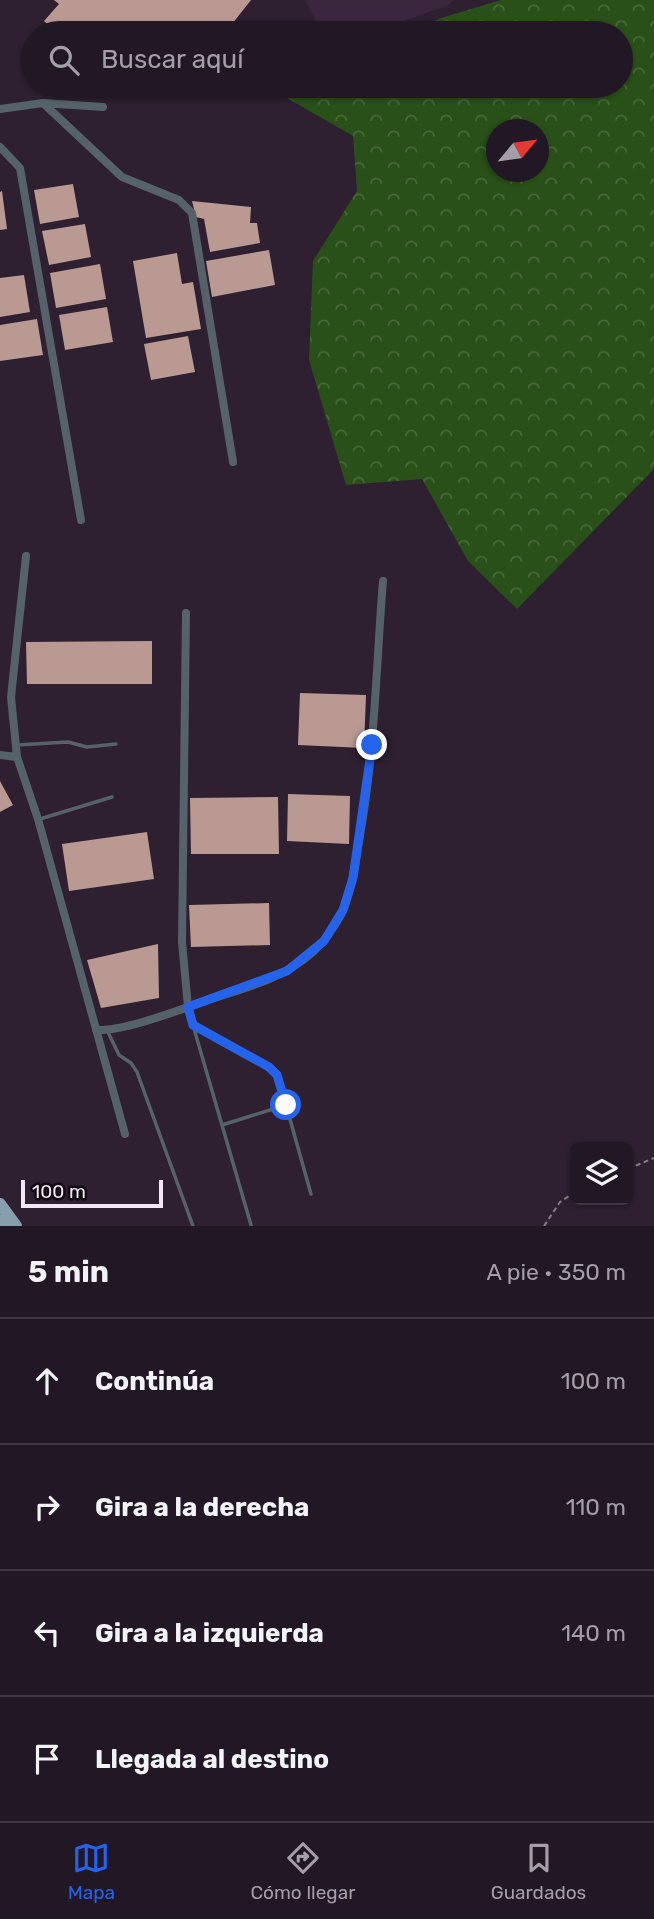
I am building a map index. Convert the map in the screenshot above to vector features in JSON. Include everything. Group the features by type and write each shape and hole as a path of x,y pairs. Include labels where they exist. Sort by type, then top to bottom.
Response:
{"main road":[{"path":"0,1204 16,1226"},
{"path":"0,1221 4,1226"}],"street":[{"path":"0,109 43,103 103,107"},
{"path":"43,103 122,177 178,200 192,213 233,462"},
{"path":"0,147 20,168 81,520"},
{"path":"26,556 11,697 17,757 38,819 125,1134"},
{"path":"96,1030 107,1030 188,1007 287,971 324,941 343,910 353,878 367,798 383,581"},
{"path":"186,613 182,942 188,1007"},
{"path":"0,755 17,757"}],"lane":[{"path":"15,745 68,742 87,747 116,744"},
{"path":"38,819 112,797"},
{"path":"188,1007 251,1225"},
{"path":"193,1025 269,1067 277,1075 311,1194"},
{"path":"107,1030 119,1055 131,1063 137,1072 193,1226"},
{"path":"222,1125 286,1105"}],"path":[{"path":"633,1167 654,1158"},
{"path":"544,1226 560,1202 570,1195"}],"shaded area":[{"path":"305,0 454,0 449,5 404,21 316,21"}],"green space":[{"path":"501,0 654,0 654,469 517,609 468,561 422,479 346,485 309,360 313,261 357,191 353,136 287,98 633,98 633,21 435,21"}],"building":[{"path":"54,0 251,0 234,21 44,21 59,4"},
{"path":"73,184 79,217 40,224 34,190"},
{"path":"2,191 7,229 0,230 0,192"},
{"path":"192,201 251,207 250,223 257,223 260,243 210,252 204,219 196,217"},
{"path":"85,224 91,257 49,265 42,231"},
{"path":"269,250 275,285 212,297 206,261"},
{"path":"177,253 182,284 193,282 201,329 146,338 133,261"},
{"path":"100,264 106,299 56,308 50,273"},
{"path":"24,275 30,312 0,317 0,278"},
{"path":"107,307 113,342 65,350 59,315"},
{"path":"37,319 43,355 0,361 0,325"},
{"path":"188,336 195,372 151,380 144,344"},
{"path":"152,641 152,684 27,684 26,642"},
{"path":"300,693 366,695 364,748 298,745"},
{"path":"0,781 13,805 0,812"},
{"path":"288,794 350,796 349,844 287,841"},
{"path":"278,797 279,854 191,854 190,798"},
{"path":"147,832 154,879 69,891 62,844"},
{"path":"269,903 270,945 191,947 189,905"},
{"path":"158,944 159,998 101,1008 87,960"}],"route":[{"path":"286,1105 277,1075 269,1067 193,1025 188,1007 287,971 324,941 343,910 353,878 367,798 372,745"}]}
